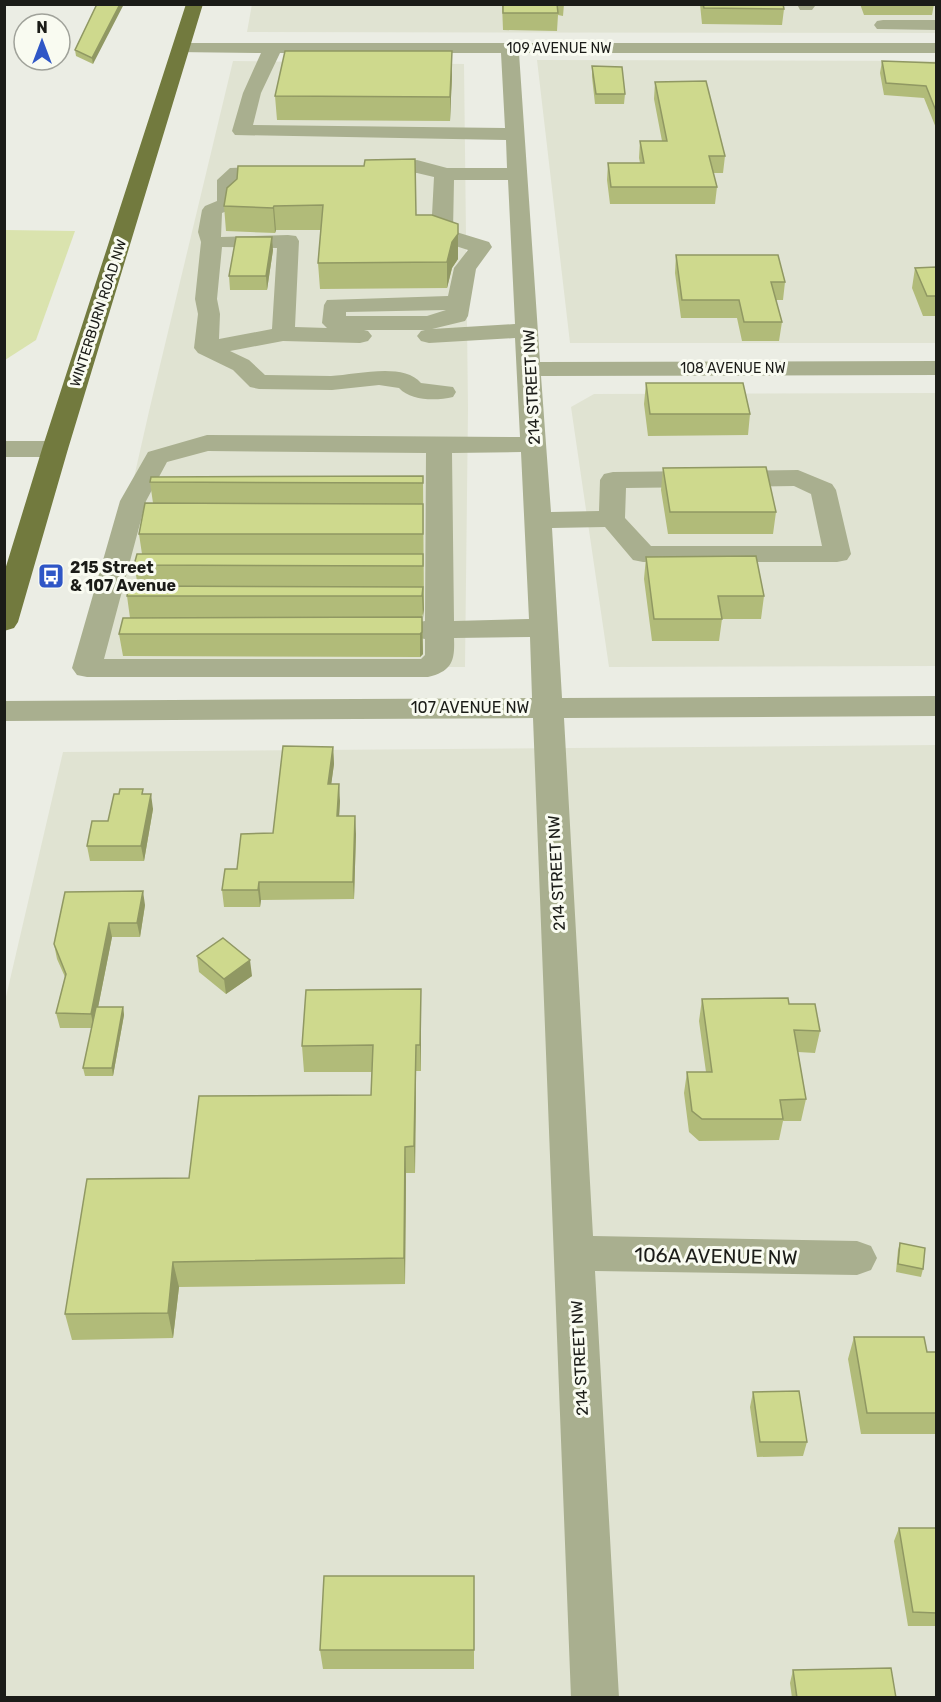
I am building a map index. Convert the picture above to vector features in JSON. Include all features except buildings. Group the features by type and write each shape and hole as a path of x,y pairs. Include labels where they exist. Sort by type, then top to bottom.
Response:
{"main road":[{"name":"WINTERBURN ROAD NW","path":"4,622 55,449 195,4"}],"street":[{"path":"883,25 936,25"},
{"name":"109 AVENUE NW","path":"182,48 269,56 510,48 936,48"},
{"name":"214 STREET NW","path":"510,48 523,247 519,316 530,369 595,1698"},
{"path":"375,66 269,56 252,93 242,131 515,134"},
{"path":"348,171 432,167 444,174 518,174"},
{"path":"206,348 209,314 206,299 212,242 209,232 212,210 228,204 227,180 237,172 300,179"},
{"path":"444,174 442,234 482,247 523,247"},
{"path":"212,242 288,241 283,334"},
{"path":"466,307 465,268 482,247"},
{"path":"206,348 241,364 260,382 332,383 410,338 519,316"},
{"path":"206,348 283,334 380,355 414,390 444,392"},
{"name":"108 AVENUE NW","path":"530,369 936,368"},
{"path":"440,446 428,479 428,599 440,630 440,658 428,668 87,668 107,629 141,514 133,501 156,481 157,458 207,443 440,446 534,444"},
{"path":"4,449 55,449"},
{"path":"798,478 823,490 837,554 642,554 612,519 613,480 798,478"},
{"path":"538,520 612,519"},
{"path":"393,630 544,628"},
{"name":"107 AVENUE NW","path":"4,711 936,706"},
{"name":"106A AVENUE NW","path":"574,1253 857,1258"}],"shaded area":[{"path":"252,4 936,5 936,33 247,32"},
{"path":"537,60 936,61 936,343 570,343"},
{"path":"233,61 464,64 468,409 465,667 91,667 150,407"},
{"path":"936,393 936,666 609,667 571,407 594,394"},
{"path":"936,745 936,1697 5,1698 5,1001 63,752"}],"green space":[{"path":"5,230 75,231 36,340 5,360"}],"place":[{"name":"215 Street & 107 Avenue","path":"51,576"}]}
